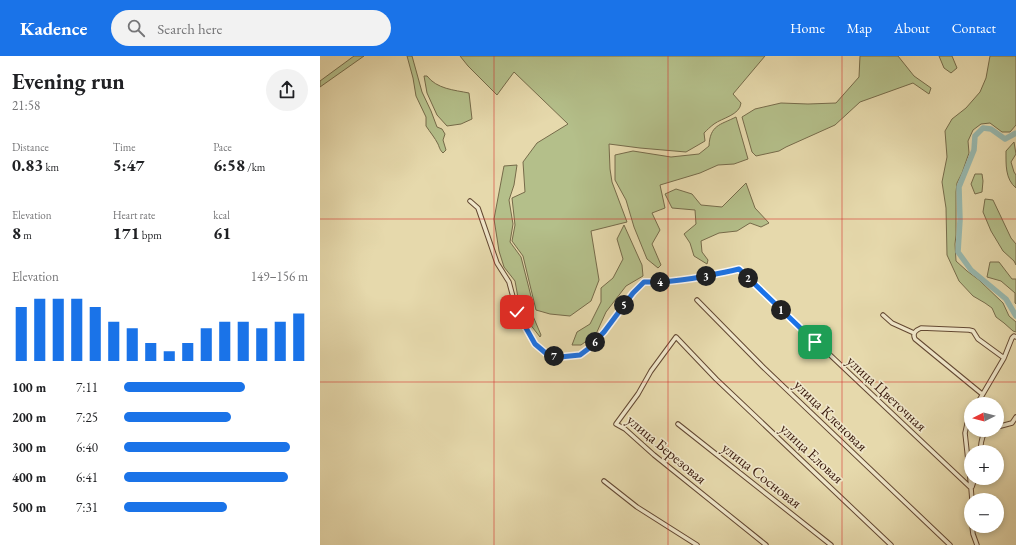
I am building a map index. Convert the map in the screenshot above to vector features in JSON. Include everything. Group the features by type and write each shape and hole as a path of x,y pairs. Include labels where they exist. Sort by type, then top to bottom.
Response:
{"street":[{"name":"улица Цветочная","path":"470,202 478,208 497,263 509,282 517,312 535,344 548,355 560,357 580,355 588,349 604,332 633,293 644,282 655,283 675,281 715,275 739,269 971,488"},
{"name":"улица Кленовая","path":"697,300 764,367 950,545"},
{"path":"883,315 892,323 914,333"},
{"path":"914,333 922,328 973,331 978,339 1004,358"},
{"path":"914,333 915,339 982,394"},
{"name":"улица Еловая","path":"676,336 716,379 891,545"},
{"name":"улица Березовая","path":"676,336 651,371 638,394 616,424 625,429 654,455 766,545"},
{"path":"980,397 1004,358 1012,338 1014,336 1016,337"},
{"path":"1004,425 1012,422 1016,417"},
{"name":"улица Сосновая","path":"678,424 831,545"},
{"path":"965,437 971,493"},
{"path":"604,481 637,507 697,545"},
{"path":"973,533 977,545"}],"green space":[{"path":"354,56 364,56 320,87 320,81"},
{"path":"407,56 412,56 422,92 437,127 442,129 445,134 443,140 446,150 443,153 426,126 426,117 416,96"},
{"path":"460,56 765,56 733,94 741,103 740,107 730,116 717,122 704,133 705,141 686,152 609,144 612,182 627,222 591,231 599,280 591,301 570,316 550,314 536,310 523,256 512,241 515,225 512,198 525,192 523,162 537,143 568,124 514,72 497,95"},
{"path":"860,56 898,56 914,76 931,88 929,94 913,83 860,102 835,125 779,151 756,156 752,152 742,117 755,109 781,103 836,103 859,77"},
{"path":"939,56 952,56 957,68 951,73 944,68"},
{"path":"990,56 1016,56 1016,125 1010,132 1002,132 990,123 981,124 973,130 968,141 969,153 957,183 956,192 956,261 1003,303 1009,316 1016,322 1016,332 996,317 992,308 973,296 959,281 947,255 946,208 942,182 947,157 945,131 952,119 966,108 980,92 986,78"},
{"path":"424,76 427,76 436,84 441,86 452,90 469,93 472,119 461,124 447,126 437,115 427,93"},
{"path":"736,117 748,159 734,164 718,165 700,173 660,185 665,208 652,213 660,230 652,244 661,265 658,268 647,259 634,227 626,200 615,180 615,155 633,151 671,157 699,154 709,146 711,134 717,127"},
{"path":"1014,142 1016,154 1011,162 1016,175 1016,188 1008,176 1006,161 1006,151"},
{"path":"517,165 514,185 509,200 513,224 510,242 521,257 533,304 533,316 541,335 540,337 526,319 519,303 515,281 504,267 499,251 494,219 504,166"},
{"path":"975,174 982,174 983,181 982,192 975,194 971,184"},
{"path":"746,183 755,208 769,223 761,227 750,223 737,231 719,233 701,241 702,252 708,260 707,264 694,256 690,243 684,234 696,224 695,210 672,208 665,194 676,189 692,194 701,205 722,207"},
{"path":"985,199 993,200 1011,238 1016,244 1016,265 1014,261 1003,251 991,231 983,212"},
{"path":"624,225 642,265 643,276 626,286 606,312 596,334 581,345 572,345 577,332 590,324 601,302 601,288 613,278 623,259 617,239"},
{"path":"990,262 999,262 1012,279 1016,279 1016,304 1015,293 1001,281 987,277"}],"waterway":[{"path":"1016,133 1005,139 991,129 983,128 975,136 974,150 959,187 960,220 958,252 971,270 1006,299 1016,316"}],"route":[{"path":"517,312 535,344 548,355 560,357 580,355 588,349 604,332 633,293 644,282 655,283 675,281 715,275 739,269 815,342"}]}
